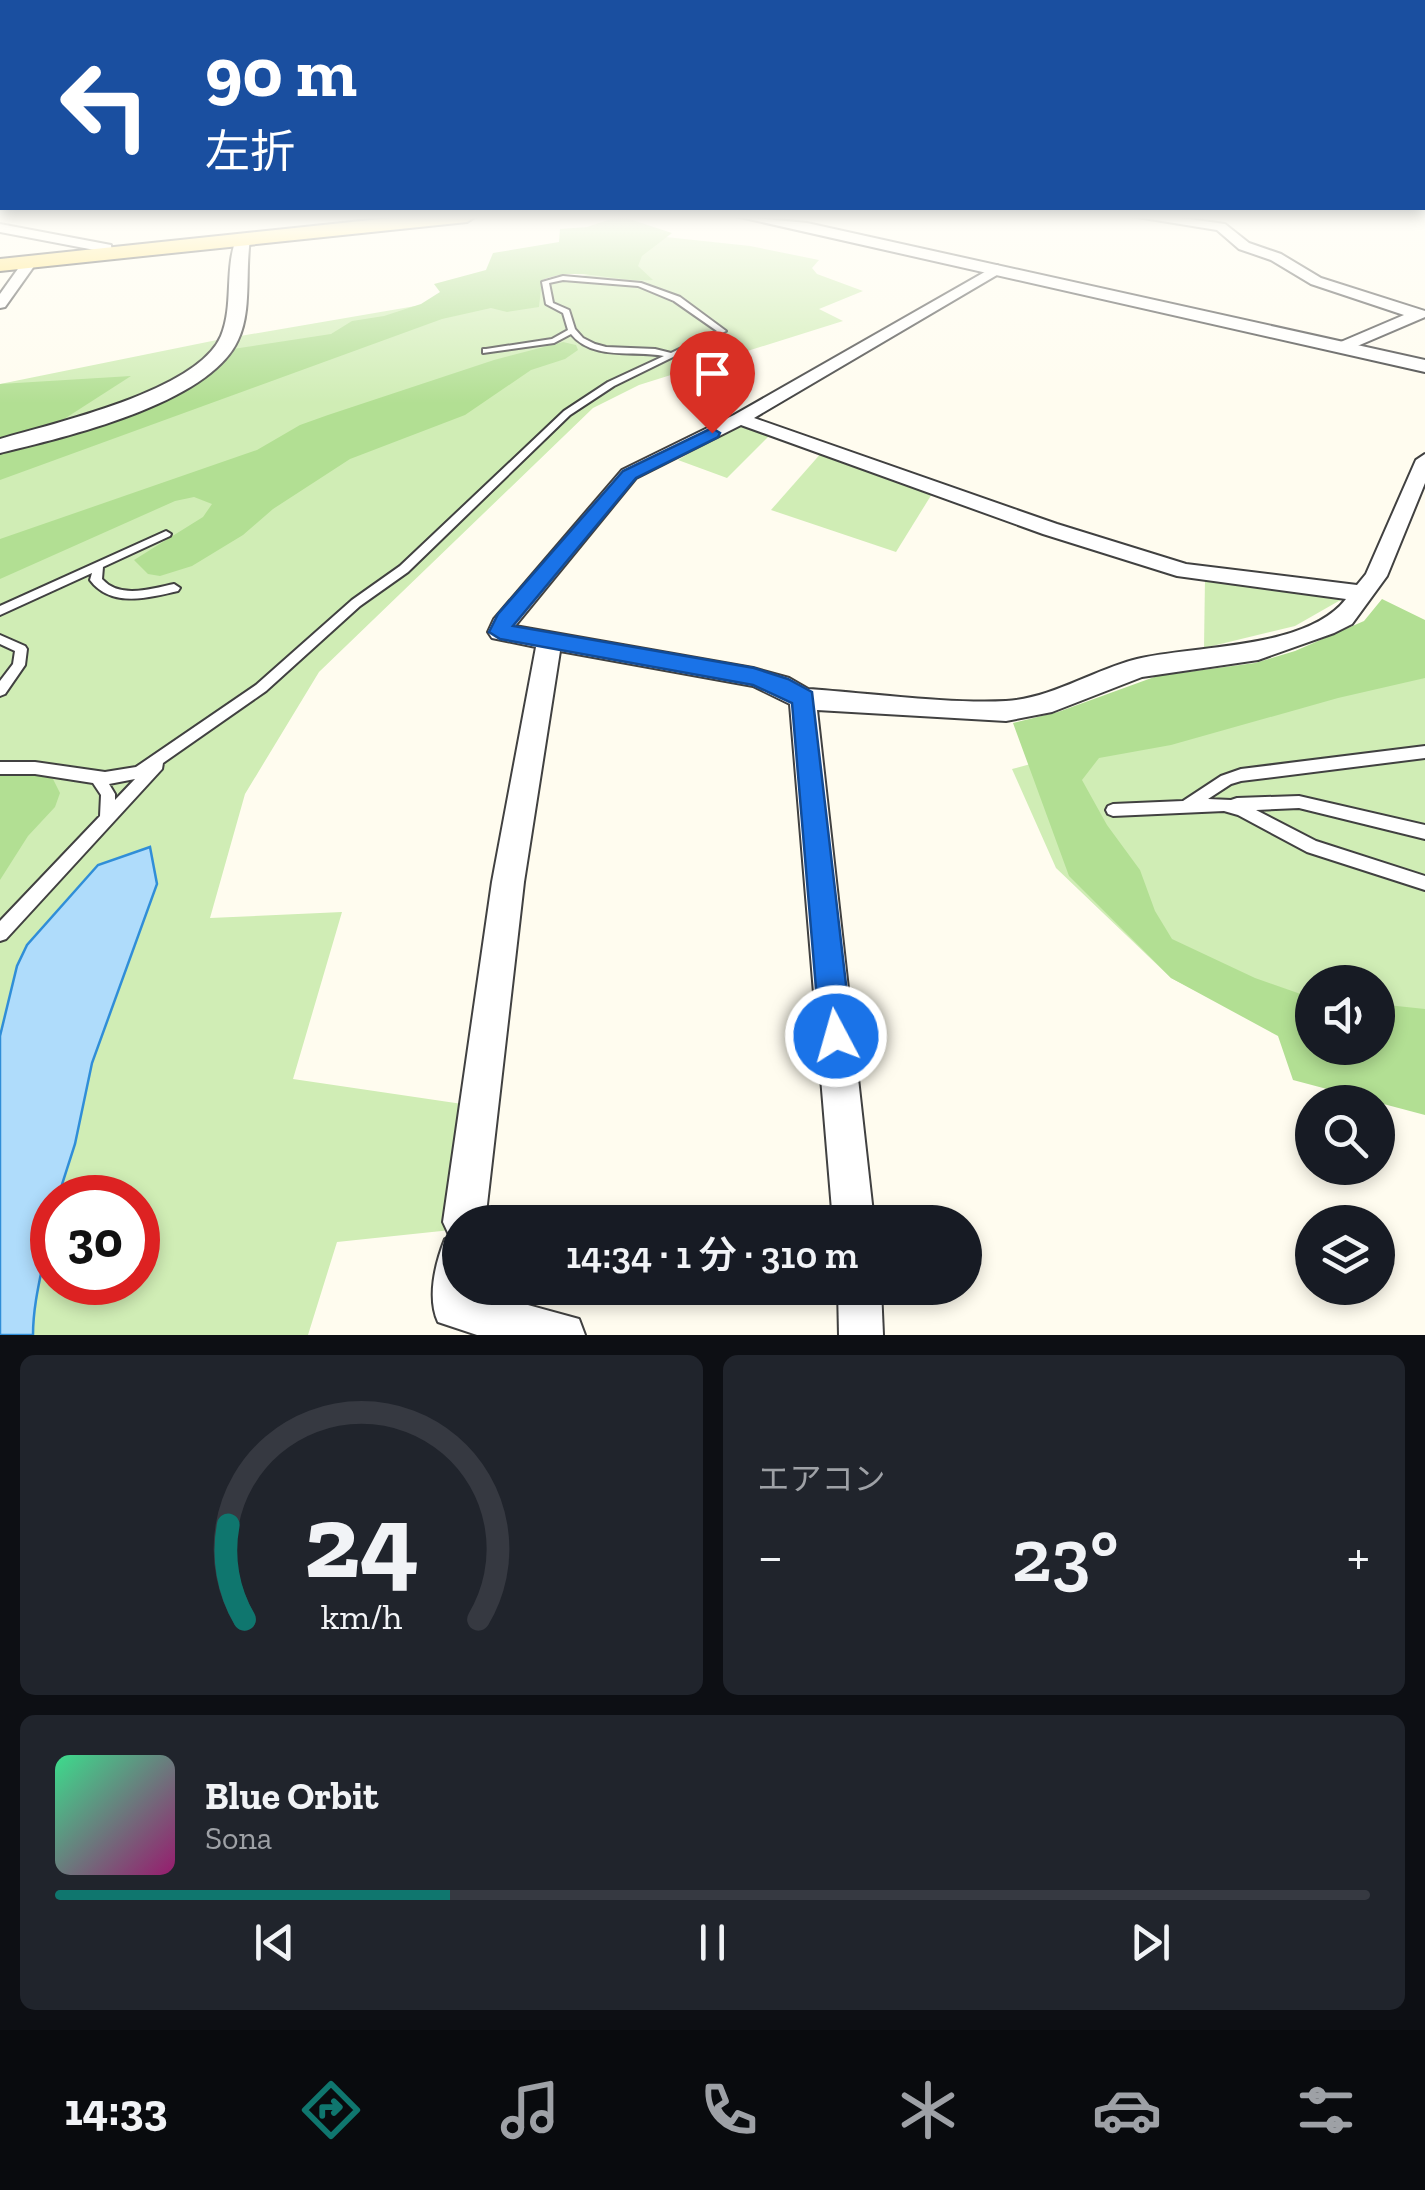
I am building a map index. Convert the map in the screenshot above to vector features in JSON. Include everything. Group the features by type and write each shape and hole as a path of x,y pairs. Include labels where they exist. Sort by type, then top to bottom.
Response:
{"street":[{"path":"0,304 18,278"},
{"path":"0,446 170,391 198,372 229,340 237,278"},
{"path":"981,278 740,419 630,474 506,619 500,632 754,677 780,685 803,699 1006,711 1043,705 1139,668 1258,651 1344,618 1365,594 1425,460"},
{"path":"1038,278 1425,366"},
{"path":"1312,278 1421,314"},
{"path":"1342,347 1421,314"},
{"path":"740,419 1050,529 1185,571 1365,594"},
{"path":"466,1205 508,882 549,642"},
{"path":"803,699 852,1205"},
{"path":"453,1305 563,1335"},
{"path":"860,1305 861,1335"}],"lane":[{"path":"562,278 546,282 550,304 566,312 569,332 586,345 671,355"},
{"path":"0,768 98,780 119,780 140,772 261,688 356,603 404,570 531,452 566,413 612,384 722,331 676,299 640,284 567,278"},
{"path":"486,351 554,341 569,332"},
{"path":"0,611 166,534"},
{"path":"98,567 96,580 100,588 114,595 174,588"},
{"path":"0,638 20,649 19,665 0,691"},
{"path":"0,933 168,752"},
{"path":"1185,807 1240,775 1425,752"},
{"path":"98,780 108,794 106,822"},
{"path":"1112,810 1300,802 1425,832"},
{"path":"1224,805 1241,809 1312,848 1425,884"}],"green space":[{"path":"455,278 548,278 542,280 539,307 507,312 491,308 442,319 0,480 0,451 156,400 211,369 233,349 331,334 352,321 421,304 440,292 434,284"},
{"path":"573,278 829,278 863,291 819,309 843,321 639,385 593,408 319,672 245,794 210,918 342,912 293,1079 469,1105 455,1205 442,1205 442,1231 337,1242 308,1335 0,1335 0,384 217,340"},
{"path":"563,342 576,345 578,350 565,359 531,370 465,415 350,459 192,566 160,576 148,574 134,560 203,517 212,504 194,497 175,501 0,579 0,539 257,450 300,425 328,415 494,360"},
{"path":"131,376 61,421 0,440 0,384"},
{"path":"738,424 771,434 727,478 678,460"},
{"path":"823,451 935,489 896,552 771,510"},
{"path":"1205,578 1351,594 1295,626 1204,648"},
{"path":"1382,599 1425,620 1425,678 1171,745 1099,758 1082,780 1107,825 1140,870 1155,911 1172,939 1295,992 1295,1065 1395,1065 1395,1006 1425,1009 1425,1115 1395,1107 1395,1085 1312,1085 1293,1080 1278,1036 1171,978 1069,876 1013,723 1058,712 1157,676 1255,663 1295,651 1364,621"},
{"path":"1425,674 1425,1039 1395,1038 1395,965 1295,965 1295,1031 1233,1010 1171,978 1056,868 1012,769 1223,712"},
{"path":"34,770 53,779 60,793 55,807 28,836 0,880 0,773"}],"water":[{"path":"150,847 157,884 92,1063 65,1175 30,1175 30,1305 36,1305 33,1335 0,1335 0,1036 17,966 27,945 98,865"}],"route":[{"path":"712,433 630,474 506,619 500,632 754,677 780,685 803,699 836,1036"}]}
